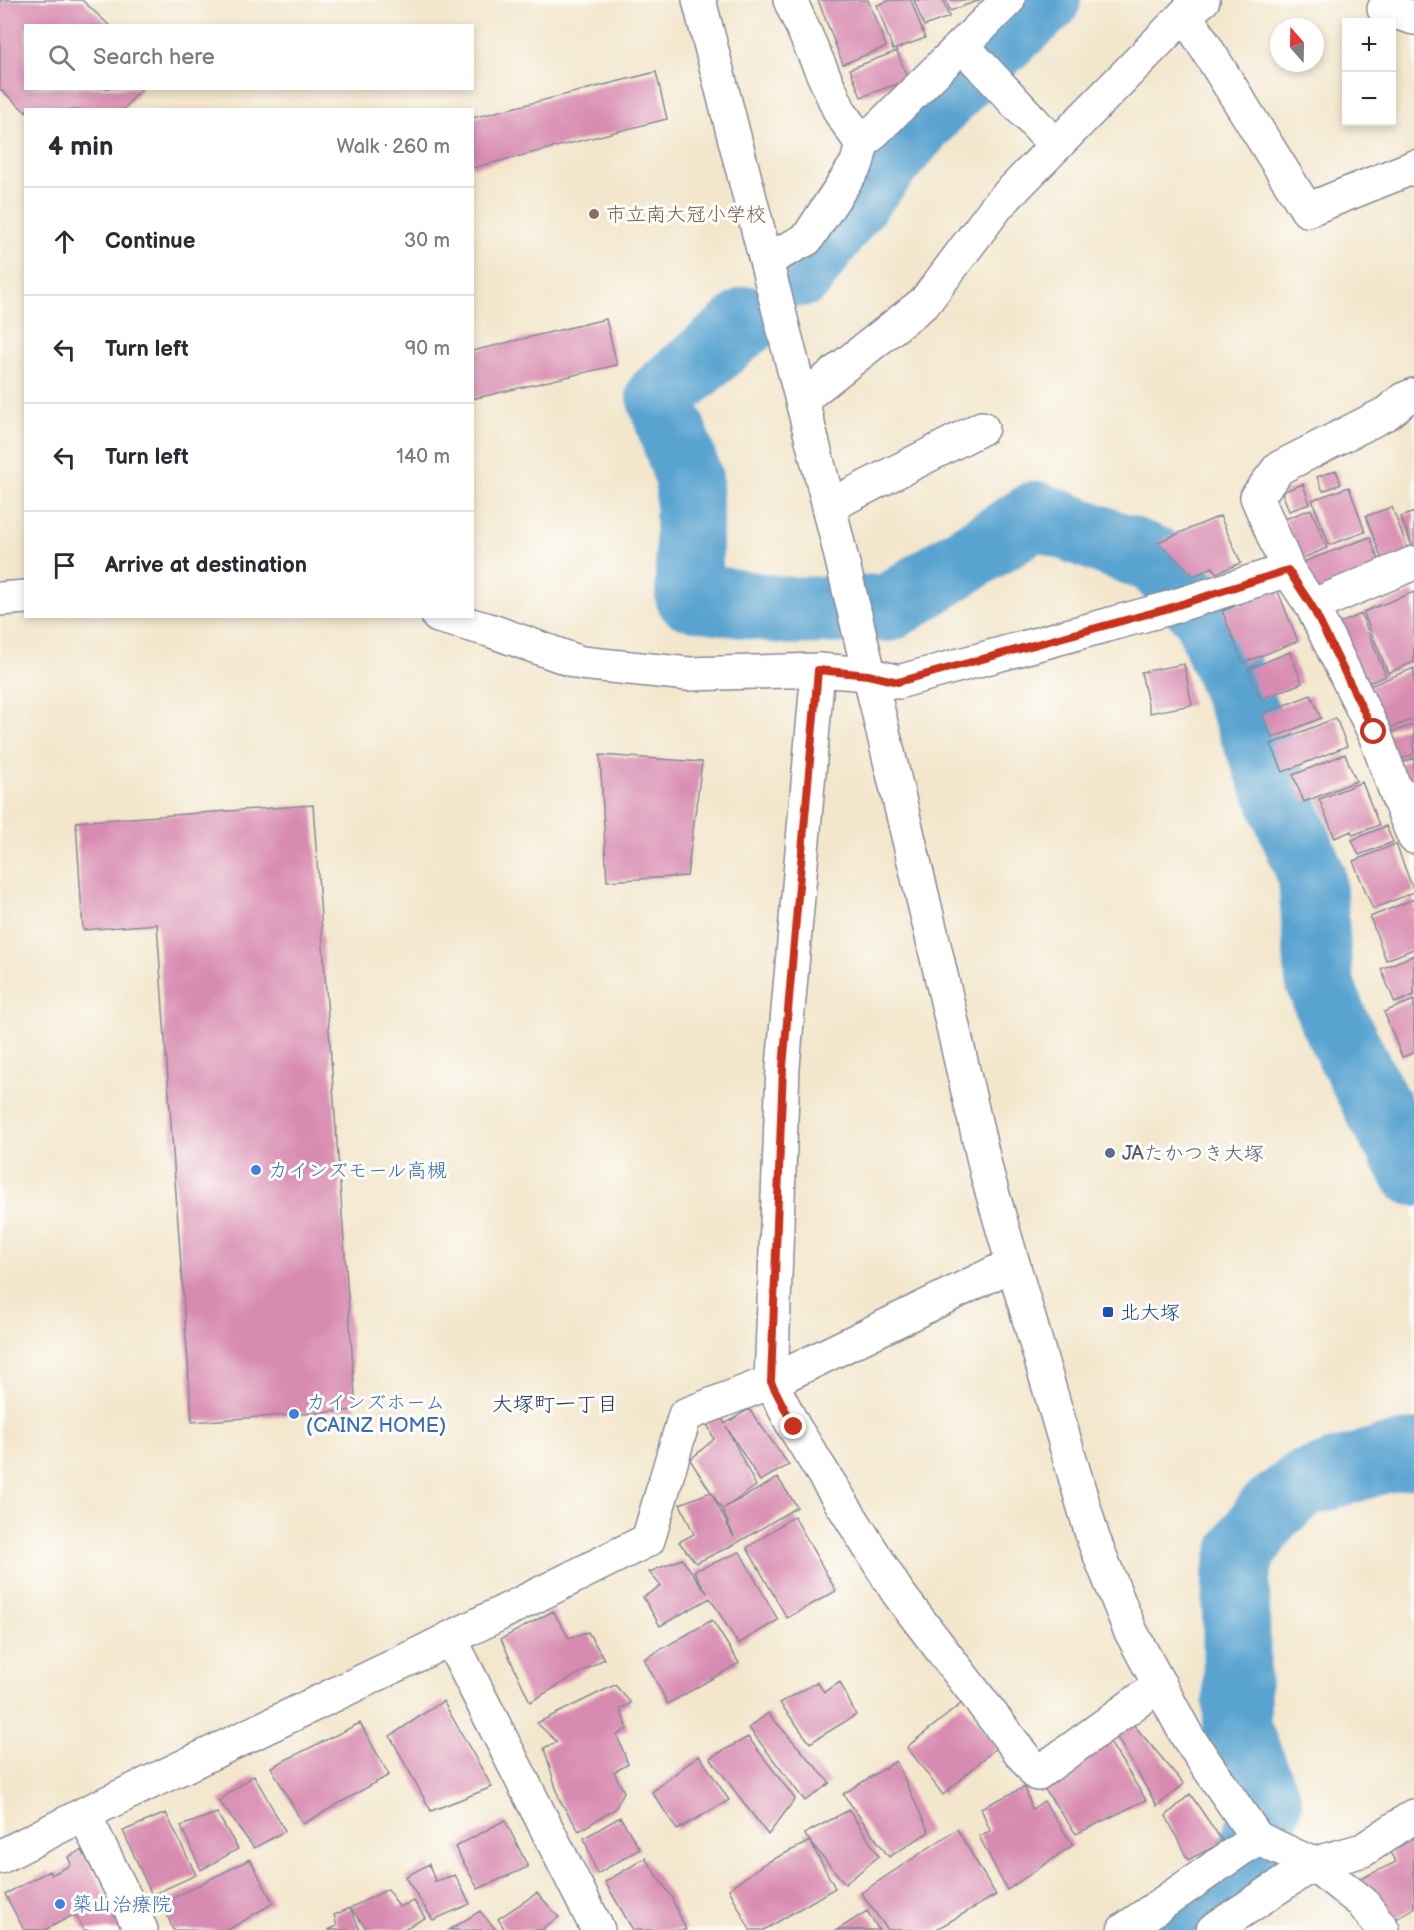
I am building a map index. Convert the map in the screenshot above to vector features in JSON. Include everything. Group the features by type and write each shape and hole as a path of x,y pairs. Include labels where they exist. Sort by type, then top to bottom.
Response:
{"street":[{"path":"699,0 829,506 868,675 932,932 988,1178 1093,1538 1130,1630 1186,1736 1257,1838 1313,1864 1362,1902 1383,1930"},
{"path":"790,0 840,112 862,144"},
{"path":"767,260 807,238 857,163 862,144 1008,0"},
{"path":"802,399 925,302 998,205 1194,7 1307,210 1414,167"},
{"path":"962,45 1056,146"},
{"path":"1414,394 1387,413 1279,468 1257,497 1288,570 1312,606 1407,800 1414,837"},
{"path":"829,506 982,428"},
{"path":"1312,606 1414,563"},
{"path":"445,618 489,630 581,663 689,674 818,670 868,675 898,682 1166,609 1288,570"},
{"path":"0,599 24,597"},
{"path":"818,670 783,1067 771,1382 794,1427 898,1593 1037,1773 1160,1685"},
{"path":"0,1857 84,1814 413,1657 648,1540 685,1415 771,1382 1013,1264"},
{"path":"450,1638 598,1930"},
{"path":"84,1814 141,1930"},
{"path":"1213,1930 1313,1864 1363,1850 1414,1816"},
{"path":"1124,1930 1257,1838"}],"building":[{"path":"0,0 82,0 108,24 24,24 24,90 140,90 125,108 24,108 24,110 0,89"},
{"path":"818,0 868,0 886,47 843,64"},
{"path":"891,0 911,0 925,38 893,50 877,5"},
{"path":"914,0 943,0 949,17 924,26"},
{"path":"946,0 980,0 950,11"},
{"path":"897,51 908,80 861,97 850,69"},
{"path":"656,72 667,119 474,167 474,118"},
{"path":"606,319 617,365 474,399 474,351"},
{"path":"1336,470 1341,484 1323,491 1317,477"},
{"path":"1303,484 1310,504 1289,511 1282,492"},
{"path":"1349,487 1365,532 1329,545 1312,500"},
{"path":"1392,507 1411,558 1385,568 1366,516"},
{"path":"1311,509 1327,548 1301,559 1285,519"},
{"path":"1414,512 1414,550 1401,517"},
{"path":"1220,516 1241,563 1216,573 1213,567 1194,576 1158,542"},
{"path":"1370,537 1383,571 1316,596 1303,562"},
{"path":"1277,589 1298,641 1243,663 1222,611"},
{"path":"1414,592 1414,662 1388,673 1363,612"},
{"path":"1361,614 1386,676 1356,688 1331,627"},
{"path":"1290,652 1302,683 1261,699 1248,669"},
{"path":"1184,664 1192,705 1150,713 1141,672"},
{"path":"1414,668 1414,719 1380,732 1362,689"},
{"path":"1311,695 1321,718 1272,738 1262,714"},
{"path":"1336,718 1347,746 1283,772 1271,744"},
{"path":"1414,724 1414,754 1392,763 1381,737"},
{"path":"1345,754 1356,781 1304,802 1293,775"},
{"path":"600,755 702,762 687,876 607,881"},
{"path":"1414,758 1414,787 1396,765"},
{"path":"1362,782 1379,825 1353,835 1351,831 1335,838 1319,799"},
{"name":"カインズモール高槻","path":"313,805 356,1410 192,1422 157,924 83,930 76,822"},
{"path":"1386,826 1393,842 1359,855 1352,840"},
{"path":"1396,844 1414,892 1373,909 1353,861"},
{"path":"1414,899 1414,949 1386,960 1370,917"},
{"path":"1414,955 1414,995 1395,1003 1381,969"},
{"path":"1414,1000 1414,1053 1402,1057 1384,1012"},
{"path":"717,1408 725,1424 749,1409 789,1465 760,1481 726,1426 756,1486 724,1508 778,1478 797,1507 737,1543 696,1563 679,1542 694,1534 680,1504 711,1492 690,1460 714,1439 703,1415","holes":["711,1492 722,1509 734,1536"]},
{"path":"794,1516 836,1591 787,1618 747,1548"},
{"path":"740,1552 778,1620 738,1644 710,1598 660,1626 643,1597 661,1586 649,1572 682,1559 707,1593 694,1571"},
{"path":"553,1611 569,1638 588,1632 604,1659 530,1702 501,1639"},
{"path":"712,1620 739,1663 668,1704 644,1659"},
{"path":"817,1682 824,1692 840,1682 856,1715 810,1743 780,1703"},
{"path":"615,1685 631,1703 620,1709 628,1729 617,1735 628,1764 614,1772 624,1792 615,1809 579,1831 560,1801 544,1748 557,1742 537,1723"},
{"path":"443,1701 492,1787 431,1811 390,1736"},
{"path":"962,1703 997,1747 943,1795 907,1747"},
{"path":"768,1713 830,1783 805,1801 749,1728"},
{"path":"360,1723 389,1775 303,1824 271,1767"},
{"path":"1133,1724 1184,1784 1157,1806 1113,1731"},
{"path":"1101,1728 1146,1800 1076,1834 1038,1780"},
{"path":"748,1737 795,1799 768,1835 710,1758"},
{"path":"699,1755 729,1800 677,1830 652,1792"},
{"path":"896,1761 929,1832 889,1857 843,1794"},
{"path":"254,1775 285,1831 254,1848 219,1801"},
{"path":"1025,1787 1032,1809 1044,1801 1073,1845 1007,1890 979,1836 990,1831 981,1808"},
{"path":"1190,1794 1223,1842 1188,1860 1166,1816"},
{"path":"849,1810 879,1856 845,1884 804,1834"},
{"path":"166,1813 196,1875 152,1895 123,1831"},
{"path":"217,1813 238,1849 201,1870 181,1826"},
{"path":"1414,1816 1414,1908 1390,1923 1358,1880 1396,1862 1381,1838"},
{"path":"620,1817 640,1849 597,1874 584,1838"},
{"path":"505,1820 528,1867 478,1889 455,1847"},
{"path":"957,1829 996,1895 935,1930 888,1930 861,1893"},
{"path":"810,1841 835,1888 764,1930 750,1930 729,1889 764,1864"},
{"path":"82,1850 123,1930 84,1930 75,1914 45,1930 24,1930 5,1894 49,1871 51,1875 71,1865 68,1857"},
{"path":"645,1858 671,1896 686,1930 633,1930 605,1882"},
{"path":"250,1859 273,1903 228,1930 173,1930 163,1903"},
{"path":"429,1864 435,1881 455,1875 470,1904 433,1920 405,1877"},
{"path":"388,1889 399,1907 414,1901 425,1918 402,1930 368,1930 350,1908"},
{"path":"537,1893 559,1917 543,1928 544,1930 505,1930 498,1919"},
{"path":"350,1908 360,1930 328,1930 337,1926 334,1915"},
{"path":"480,1911 496,1930 449,1930"},
{"path":"867,1911 879,1930 837,1930"}],"waterway":[{"path":"802,273 876,176 935,106 978,62 1047,0"},
{"path":"749,320 660,396 689,479 689,596 788,611 888,608 1036,515 1155,560 1206,615 1312,877 1319,980 1333,1019 1378,1108 1414,1172"},
{"path":"1164,1930 1244,1875 1268,1803 1237,1729 1236,1577 1242,1552 1269,1512 1304,1484 1381,1460 1414,1453"}],"place":[{"name":"市立南大冠小学校","path":"594,214"},
{"name":"JAたかつき大塚","path":"1110,1153"},
{"name":"カインズモール高槻","path":"256,1170"},
{"name":"北大塚","path":"1108,1312"},
{"name":"カインズホーム (CAINZ HOME)","path":"294,1414"},
{"name":"築山治療院","path":"60,1904"}],"district":[{"name":"大塚町一丁目","path":"555,1404"}],"route":[{"path":"794,1427 771,1382 783,1067 818,670 868,675 898,682 1166,609 1288,570 1312,606 1374,732"}]}
